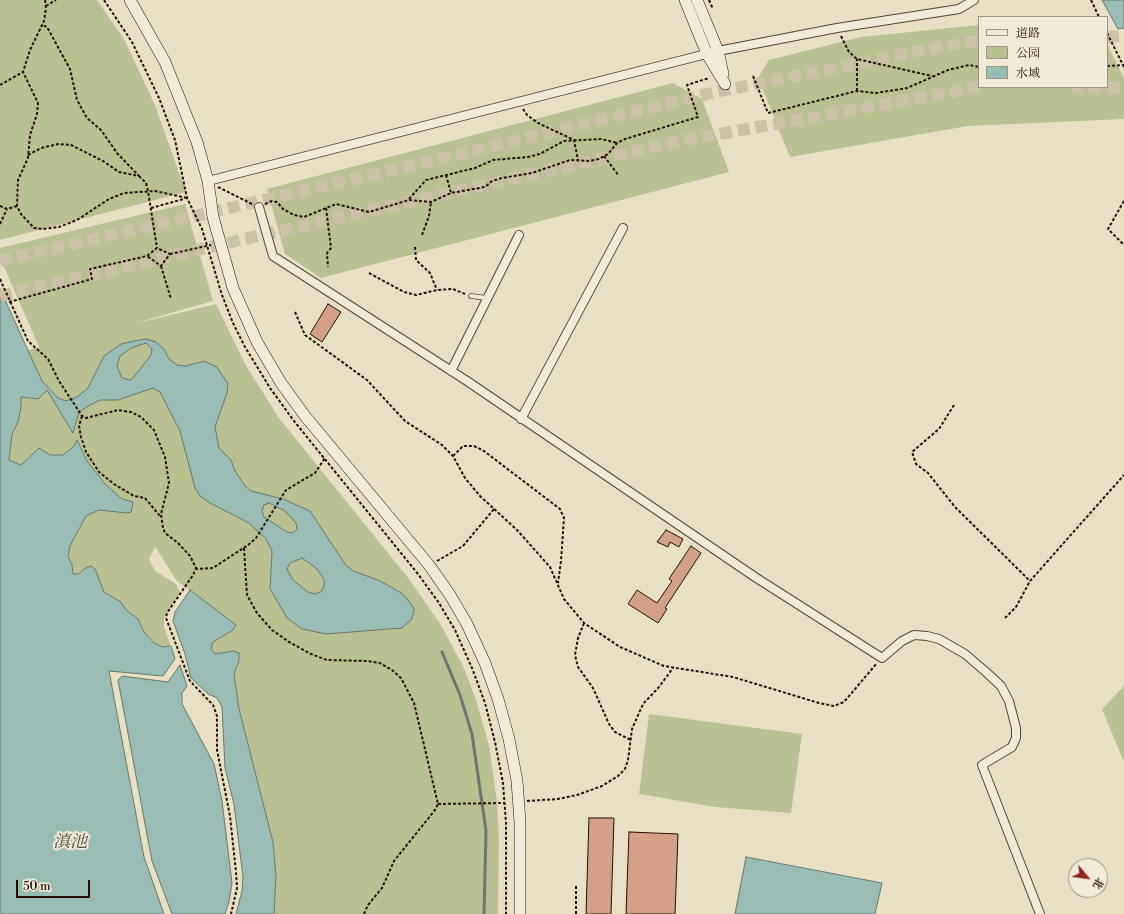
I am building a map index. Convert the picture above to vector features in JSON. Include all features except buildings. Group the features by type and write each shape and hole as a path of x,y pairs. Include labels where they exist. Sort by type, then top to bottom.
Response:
{"street":[{"path":"130,0 165,62 183,104 197,142 208,181 213,218 233,288 257,342 281,383 305,416 429,565 450,595 467,624 485,663 498,699 509,739 519,802 520,914"},
{"path":"685,0 713,52"},
{"path":"697,0 713,52 726,84 720,74"},
{"path":"208,181 520,103 713,52 837,28 959,9 974,0"},
{"path":"259,206 273,256 451,371 755,577 882,658 914,635 928,636 939,639 965,654 1001,686 1009,701 1016,728 1016,738 1012,747 982,765 1040,914"},
{"path":"522,419 623,228"},
{"path":"451,371 519,235"}],"lane":[{"path":"471,296 488,298"}],"path":[{"path":"0,85 23,72 30,50 42,25 46,6 45,0"},
{"path":"46,6 56,0"},
{"path":"104,0 132,42 159,98 175,140 186,198 202,229 222,295 233,323 245,347 270,388 418,574 438,602 455,630 472,668 485,703 496,742 506,823 506,914"},
{"path":"1091,0 1099,16"},
{"path":"42,25 47,27 51,33 70,69 77,100 86,118 101,130 117,153 146,183 157,248"},
{"path":"837,28 849,52 857,59 933,77"},
{"path":"1108,34 1124,66 1108,66"},
{"path":"856,91 857,59"},
{"path":"753,76 768,113 856,91 876,93 907,88 948,70 969,65 978,67"},
{"path":"23,72 38,103 37,114 30,135 28,155 18,180 17,206 21,214 34,228 43,229 59,227 77,220 109,199 124,193 148,191 186,198"},
{"path":"208,181 259,206 272,200 277,202 283,209 294,215 304,217 336,204 346,205 369,212 409,200 431,202 451,193 485,187 492,181 532,173 570,160 589,161 604,156 618,142 661,127 698,117 687,85 720,74"},
{"path":"520,103 527,115 538,123 574,140"},
{"path":"409,200 426,180 475,168 493,160 534,156 564,141 601,139 618,142"},
{"path":"574,140 578,160"},
{"path":"28,155 41,148 58,144 71,145 103,161 119,172 139,176"},
{"path":"604,156 620,176"},
{"path":"446,175 451,193"},
{"path":"151,208 186,198"},
{"path":"1124,201 1108,228 1124,245"},
{"path":"422,234 429,216 431,202"},
{"path":"0,206 7,209 17,206"},
{"path":"326,208 330,248 327,253 328,267"},
{"path":"0,224 7,209"},
{"path":"202,229 206,225"},
{"path":"157,248 170,254 220,242"},
{"path":"414,247 416,260 430,273 437,290"},
{"path":"9,302 92,279 90,269 147,256 157,248"},
{"path":"161,266 170,254"},
{"path":"147,256 161,266 171,299"},
{"path":"369,273 404,292 416,295 437,290 452,289 471,296"},
{"path":"0,280 28,341 48,359 67,394 82,416 86,418 118,410 124,410 141,417 154,430 166,457 169,473 167,493 161,518"},
{"path":"295,312 306,335 367,380 405,421 442,445 453,456 465,478 480,496 517,530 550,567 564,599 584,623 620,647 664,666 734,677 819,703 834,706 844,702 882,658"},
{"path":"954,406 938,429 912,452 916,464 928,473 955,507 1030,581"},
{"path":"82,416 79,426 81,437 86,452 99,472 114,484 134,496 145,498 161,518 165,533 178,543 190,556 194,563 195,569 187,584 171,607 166,618 190,681 213,705 217,716 217,750 230,816 235,857 237,888 231,914"},
{"path":"453,456 463,446 474,446 484,451 560,509 564,518 561,561 557,585"},
{"path":"195,569 212,568 244,548 256,538 286,490 315,473 325,458"},
{"path":"1005,618 1019,602 1030,581 1124,474"},
{"path":"429,565 463,546 494,509"},
{"path":"244,548 247,595 257,613 272,630 288,642 311,654 327,660 368,661 380,663 392,670 401,678 414,703 438,804 435,810 394,861 382,888 368,905 364,914"},
{"path":"584,623 578,638 576,655 578,667 592,688 609,724 615,732 631,740"},
{"path":"519,802 558,799 577,795 611,782 625,769 628,760 632,729 643,704 659,687 673,668"},
{"path":"438,804 504,803"},
{"path":"576,884 576,914"}],"green space":[{"path":"0,0 97,0 124,39 155,105 186,192 0,240"},
{"path":"978,25 978,88 1108,88 1108,46 1124,78 1124,119 968,126 790,157 758,78 769,60 861,37"},
{"path":"673,83 702,99 729,172 321,278 285,254 267,189"},
{"path":"185,204 213,301 133,324 216,304 245,364 279,418 409,579 441,625 464,668 476,700 489,745 497,802 499,838 498,914 274,914 276,876 273,842 239,709 234,674 239,661 233,651 215,654 211,650 213,642 233,630 236,625 177,581 155,547 149,559 155,571 176,584 180,592 164,617 164,627 171,646 163,647 154,643 144,632 138,619 126,610 121,602 104,592 95,569 91,566 78,574 73,574 72,565 68,556 70,546 86,516 99,510 122,513 122,499 105,484 87,461 77,440 73,447 63,455 29,456 21,465 9,460 12,434 18,422 21,408 21,397 32,399 42,381 28,350 39,347 0,258 0,248"},
{"path":"1124,686 1124,762 1102,709"},
{"path":"649,714 802,734 791,813 715,807 639,794"}],"water":[{"path":"1102,0 1124,0 1124,28 1118,29"},
{"name":"滇池","path":"0,289 42,381 58,398 66,401 77,397 88,388 104,356 121,344 134,341 146,339 156,342 164,349 169,359 177,365 186,366 204,361 217,367 228,384 227,393 215,427 219,448 231,460 235,471 245,486 251,491 283,499 310,511 345,564 353,571 378,580 404,595 414,608 414,612 411,620 402,628 326,634 302,629 287,618 270,589 272,551 266,539 249,523 210,503 200,496 195,488 180,431 160,392 153,388 118,400 100,400 90,405 79,412 73,433 47,390 38,399 21,397 21,408 18,422 12,434 9,460 21,465 39,448 50,455 63,455 73,447 77,440 87,461 105,484 122,499 133,502 131,512 127,513 99,510 86,516 70,546 68,556 72,565 73,574 78,574 91,566 95,569 104,592 121,602 126,610 138,619 144,632 154,643 163,647 171,646 175,659 163,676 109,671 144,857 164,914 0,914","holes":["146,343 152,349 151,355 133,378 130,380 122,378 117,366 120,356 131,348","269,503 285,511 296,523 297,529 293,533 287,532 264,517 262,511 264,505","302,558 316,568 324,579 324,586 321,592 315,594 308,592 293,580 287,569 290,563"]},
{"path":"190,590 236,625 233,630 213,642 211,649 215,654 233,651 239,653 239,661 234,674 239,709 273,842 276,876 274,914 236,914 242,891 243,877 234,804 225,768 222,707 217,698 208,694 191,678 185,654 173,621 175,612"},
{"path":"180,665 187,686 182,693 182,704 214,764 222,801 232,883 229,902 225,914 172,914 152,861 118,680 122,676 168,682"},
{"path":"746,857 882,883 875,914 735,914"}],"waterway":[{"path":"442,652 460,695 472,734 486,831 484,914"}],"tunnel":[{"path":"1108,37 1124,36"},
{"path":"0,261 364,177 716,92 965,42 978,41"},
{"path":"0,296 331,219 686,140 978,87"},
{"path":"1108,88 1124,88"}]}
